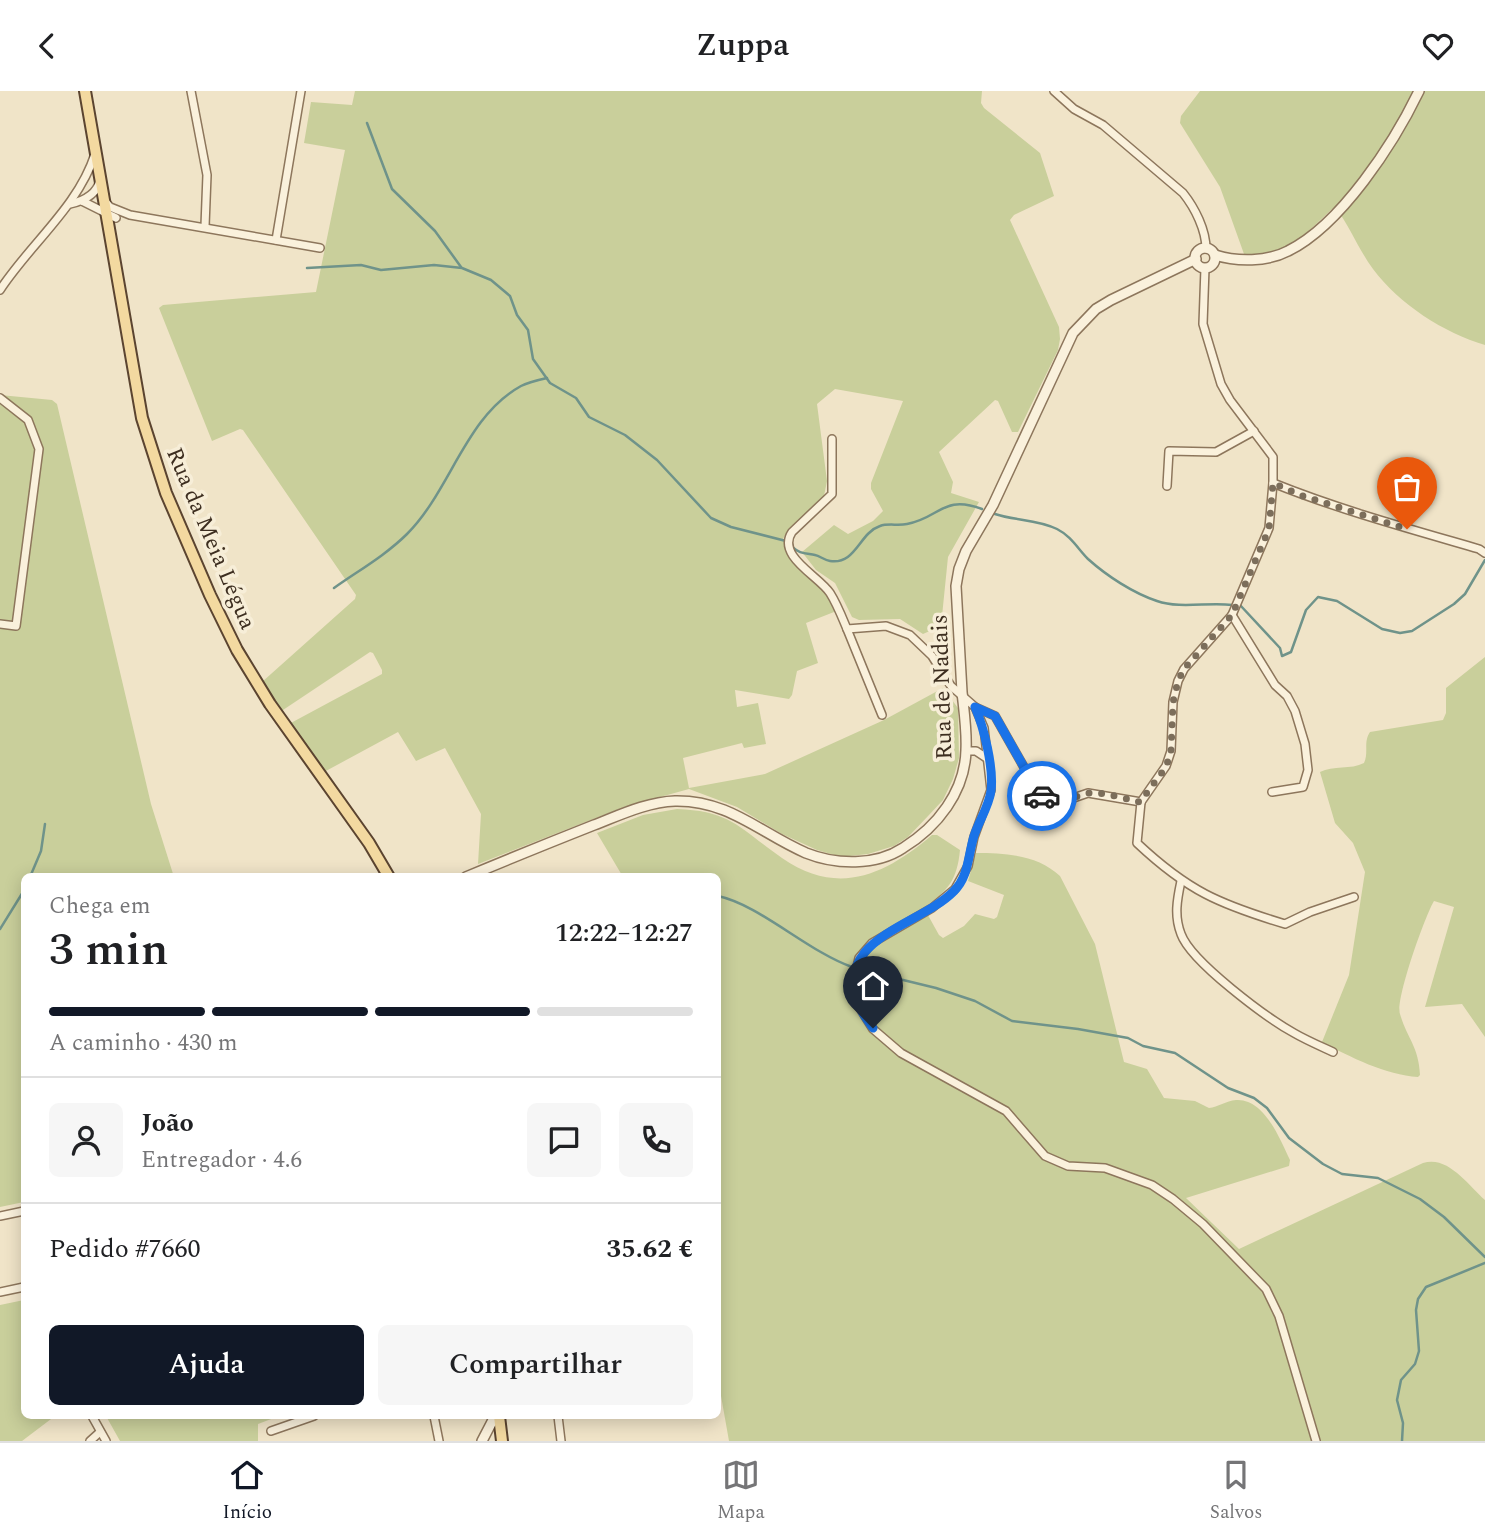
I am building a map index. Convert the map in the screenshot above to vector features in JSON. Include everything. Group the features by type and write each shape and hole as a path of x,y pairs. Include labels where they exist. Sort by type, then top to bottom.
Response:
{"main road":[{"name":"Rua da Meia Légua","path":"85,91 102,189 112,216 110,235 145,430 166,493 237,650 263,693 387,873"},
{"path":"498,1419 502,1440"}],"street":[{"path":"191,91 207,175 205,226"},
{"path":"276,240 301,91"},
{"path":"1054,91 1074,109 1103,125 1183,193 1191,203 1211,252 1213,264 1205,268"},
{"path":"1205,268 1198,264 1196,259 1200,250 1255,260 1288,252 1305,241 1335,214 1371,173 1419,91"},
{"path":"0,290 39,238 70,204 91,167 96,151"},
{"path":"79,188 89,183 102,189"},
{"path":"70,204 82,201 102,189"},
{"path":"82,201 112,216 130,215 205,226 320,249"},
{"name":"Rua de Nadais","path":"476,873 640,807 674,801 701,803 735,813 806,852 827,859 851,862 872,860 896,853 918,839 944,813 956,791 967,751 956,586 959,569 993,505 1064,348 1096,309 1150,279 1196,259"},
{"path":"1205,268 1203,324 1221,384 1273,457 1269,529 1232,615 1184,669 1178,681 1173,702 1171,751 1166,767 1140,802 1137,843 1181,881 1236,909 1284,924 1354,897"},
{"path":"0,398 15,407 28,420 39,449 16,626 0,624"},
{"path":"1167,486 1169,451 1216,452 1254,431"},
{"path":"832,439 832,494 792,531 788,537 788,546 806,571 829,591 882,715"},
{"path":"1273,483 1325,503 1485,553"},
{"path":"1232,615 1275,685 1291,704 1305,744 1308,771 1303,787 1272,792"},
{"path":"847,629 886,626 910,635 932,656 951,686 963,698 995,716 1033,783 1046,800 1059,803 1088,793 1140,802"},
{"path":"975,707 984,728 991,790 963,878 956,890 872,943 859,958 854,980 858,1005 873,1028 901,1053 1006,1111 1045,1156 1069,1166 1105,1168 1152,1185 1203,1224 1266,1289 1279,1316 1316,1441"},
{"path":"967,751 976,751 988,759"},
{"path":"1181,881 1176,915 1181,937 1195,954 1217,976 1269,1017 1292,1032 1333,1052"},
{"path":"0,1216 21,1212"},
{"path":"0,1292 21,1288"},
{"path":"94,1419 106,1441"},
{"path":"271,1431 305,1419"},
{"path":"435,1419 439,1441"},
{"path":"482,1440 495,1419"},
{"path":"558,1419 561,1441"},
{"path":"90,1441 100,1432"},
{"path":"482,1440 491,1434 502,1440"}],"green space":[{"path":"355,91 982,91 981,103 984,108 1040,153 1054,196 1014,215 1010,220 1059,327 1058,350 1018,432 1012,432 998,401 995,400 939,452 953,482 951,493 979,502 948,557 941,626 923,634 900,619 859,620 852,617 835,583 816,570 802,552 834,525 848,534 873,521 883,511 871,489 871,483 903,401 835,389 817,404 827,481 824,496 783,539 792,561 827,591 835,608 834,612 806,623 818,663 797,671 789,699 735,690 737,707 758,703 766,744 744,748 742,743 683,758 689,788 765,774 884,720 943,688 958,708 959,758 943,800 908,837 894,846 868,854 841,857 817,850 782,834 737,807 689,789 624,807 478,864 481,814 445,748 416,761 398,732 324,772 289,724 382,674 373,653 370,652 280,712 262,682 355,599 356,595 243,430 212,441 159,308 163,305 316,292 345,150 304,143 311,102 352,105"},
{"path":"1200,91 1485,91 1485,345 1438,325 1396,294 1373,269 1336,208 1281,250 1257,256 1244,254 1220,187 1180,123 1181,116"},
{"path":"0,395 52,400 57,404 151,804 173,873 21,873 21,1203 0,1207"},
{"path":"1485,657 1485,1037 1462,1004 1425,1007 1454,907 1434,901 1424,923 1402,993 1400,1014 1417,1057 1420,1075 1406,1076 1368,1064 1322,1042 1349,975 1365,872 1353,843 1335,823 1320,772 1364,763 1370,732 1443,720 1446,713 1446,688"},
{"path":"677,809 711,813 734,823 803,870 842,878 879,870 897,861 932,835 937,835 960,850 950,884 924,908 943,938 964,926 975,914 994,919 997,917 1004,895 968,881 976,853 1032,859 1051,869 1060,876 1095,944 1124,1062 1147,1069 1164,1098 1195,1101 1209,1108 1236,1100 1246,1101 1270,1121 1281,1141 1290,1160 1289,1166 1186,1198 1239,1249 1423,1163 1441,1163 1449,1167 1485,1200 1485,1441 729,1441 721,1396 721,873 621,873 597,833 643,815"},
{"path":"21,1301 21,1419 51,1419 22,1441 0,1441 0,1305"},
{"path":"108,1419 271,1419 258,1424 258,1441 120,1441"}],"waterway":[{"path":"367,123 392,189 435,231 461,267"},
{"path":"307,268 361,265 381,270 434,265 462,268 491,280 510,296 517,315 528,330 533,359 550,383 576,398 589,417 625,435 657,460 711,518 731,527 786,541"},
{"path":"334,588 381,556 407,534 436,497 472,435 502,399 521,386 547,378"},
{"path":"791,546 802,553 839,561 852,554 867,535 880,526 904,525 958,504 982,509"},
{"path":"995,514 1042,523 1057,529 1103,572 1148,598 1175,605 1232,605"},
{"path":"1240,605 1280,648 1282,656 1291,652 1306,610 1318,597 1337,601 1382,629 1400,633 1412,631 1465,594 1485,560"},
{"path":"32,873 41,851 45,824"},
{"path":"0,929 21,895"},
{"path":"721,897 767,918 835,960 852,967"},
{"path":"862,970 936,988 975,1001 1012,1021 1128,1038 1143,1046 1175,1053 1228,1088 1254,1098 1267,1108 1289,1138 1323,1164 1342,1174 1378,1178 1420,1199 1444,1217 1485,1257"},
{"path":"1402,1441 1403,1423 1397,1400 1401,1380 1415,1364 1419,1351 1416,1310 1418,1299 1426,1287 1485,1263"}],"way so far":[{"path":"1042,796 1046,800 1059,803 1088,793 1140,802 1166,767 1171,751 1173,702 1178,681 1184,669 1232,615 1269,529 1273,483 1300,495 1407,529"}],"route":[{"path":"873,1028 858,1005 854,980 859,958 872,943 932,908 956,890 968,866 974,837 991,790 984,728 975,707 995,716 1042,796"}]}
